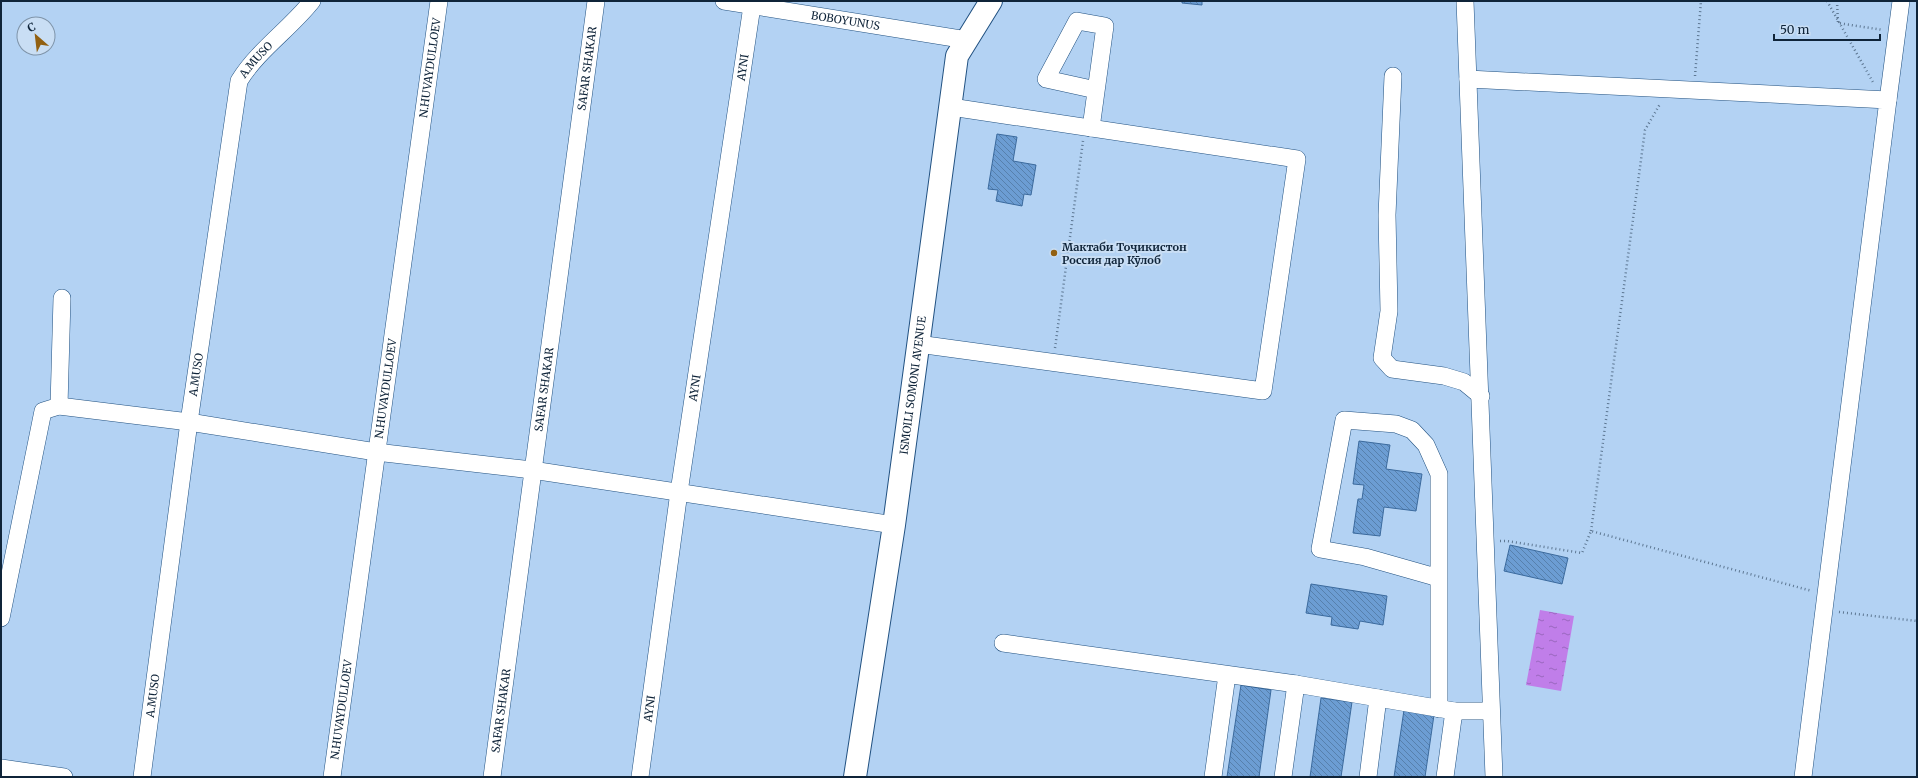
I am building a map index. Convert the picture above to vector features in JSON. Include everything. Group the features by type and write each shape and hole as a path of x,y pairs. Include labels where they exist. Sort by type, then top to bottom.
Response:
{"main road":[{"name":"ISMOILI SOMONI AVENUE","path":"855,777 894,525 957,56 991,1"}],"street":[{"name":"A.MUSO","path":"142,777 189,422 240,81 248,67 300,17 312,1"},
{"name":"N.HUVAYDULLOEV","path":"332,777 439,1"},
{"name":"SAFAR SHAKAR","path":"492,777 596,1"},
{"name":"BOBOYUNUS","path":"724,1 754,3 967,40"},
{"path":"1465,1 1481,396 1490,711 1494,777"},
{"path":"1803,777 1885,100 1897,32 1900,1"},
{"name":"AYNI","path":"640,777 679,492 754,3"},
{"path":"1393,76 1387,215 1389,311 1382,358 1392,369 1444,376 1464,382 1481,396"},
{"path":"1468,80 1885,100"},
{"path":"1088,128 1096,90"},
{"path":"918,344 1263,391 1297,159 951,107"},
{"path":"59,406 62,298"},
{"path":"1,618 43,411 59,406 189,422 376,452 532,470 894,525"},
{"path":"1439,578 1365,557 1320,549 1344,420 1396,424 1412,430 1426,445 1439,474 1439,578 1446,710 1445,777"},
{"path":"1003,643 1296,684 1446,710 1490,711"},
{"path":"1213,777 1227,675"},
{"path":"1283,777 1296,684"},
{"path":"1368,777 1378,698"},
{"path":"1,768 64,777"}],"path":[{"path":"1693,91 1701,1"},
{"path":"1827,1 1838,23 1885,100"},
{"path":"1837,1 1838,23"},
{"path":"1838,23 1897,32"},
{"path":"1485,542 1507,541 1582,553 1591,531 1645,130 1668,89"},
{"path":"1053,362 1088,128"},
{"path":"1591,531 1825,603 1917,621"}],"water":[{"path":"1540,610 1574,616 1561,691 1526,685"}],"building":[{"path":"1182,1 1202,1 1202,5 1182,3"},
{"path":"997,134 1017,137 1013,161 1036,165 1031,195 1024,194 1022,206 996,201 998,190 988,189"},
{"path":"1359,441 1390,445 1386,469 1422,474 1416,511 1384,507 1380,536 1353,533 1358,499 1362,499 1364,485 1353,484"},
{"path":"1510,545 1568,558 1562,584 1504,571"},
{"path":"1311,584 1387,596 1383,625 1360,621 1358,629 1331,625 1332,617 1306,613"},
{"path":"1241,685 1271,690 1259,777 1227,777"},
{"path":"1321,698 1352,702 1341,777 1310,777"},
{"path":"1404,710 1434,715 1425,777 1394,777"}],"place":[{"name":"Мактаби Тоҷикистон Россия дар Кӯлоб","path":"1054,253"}]}
